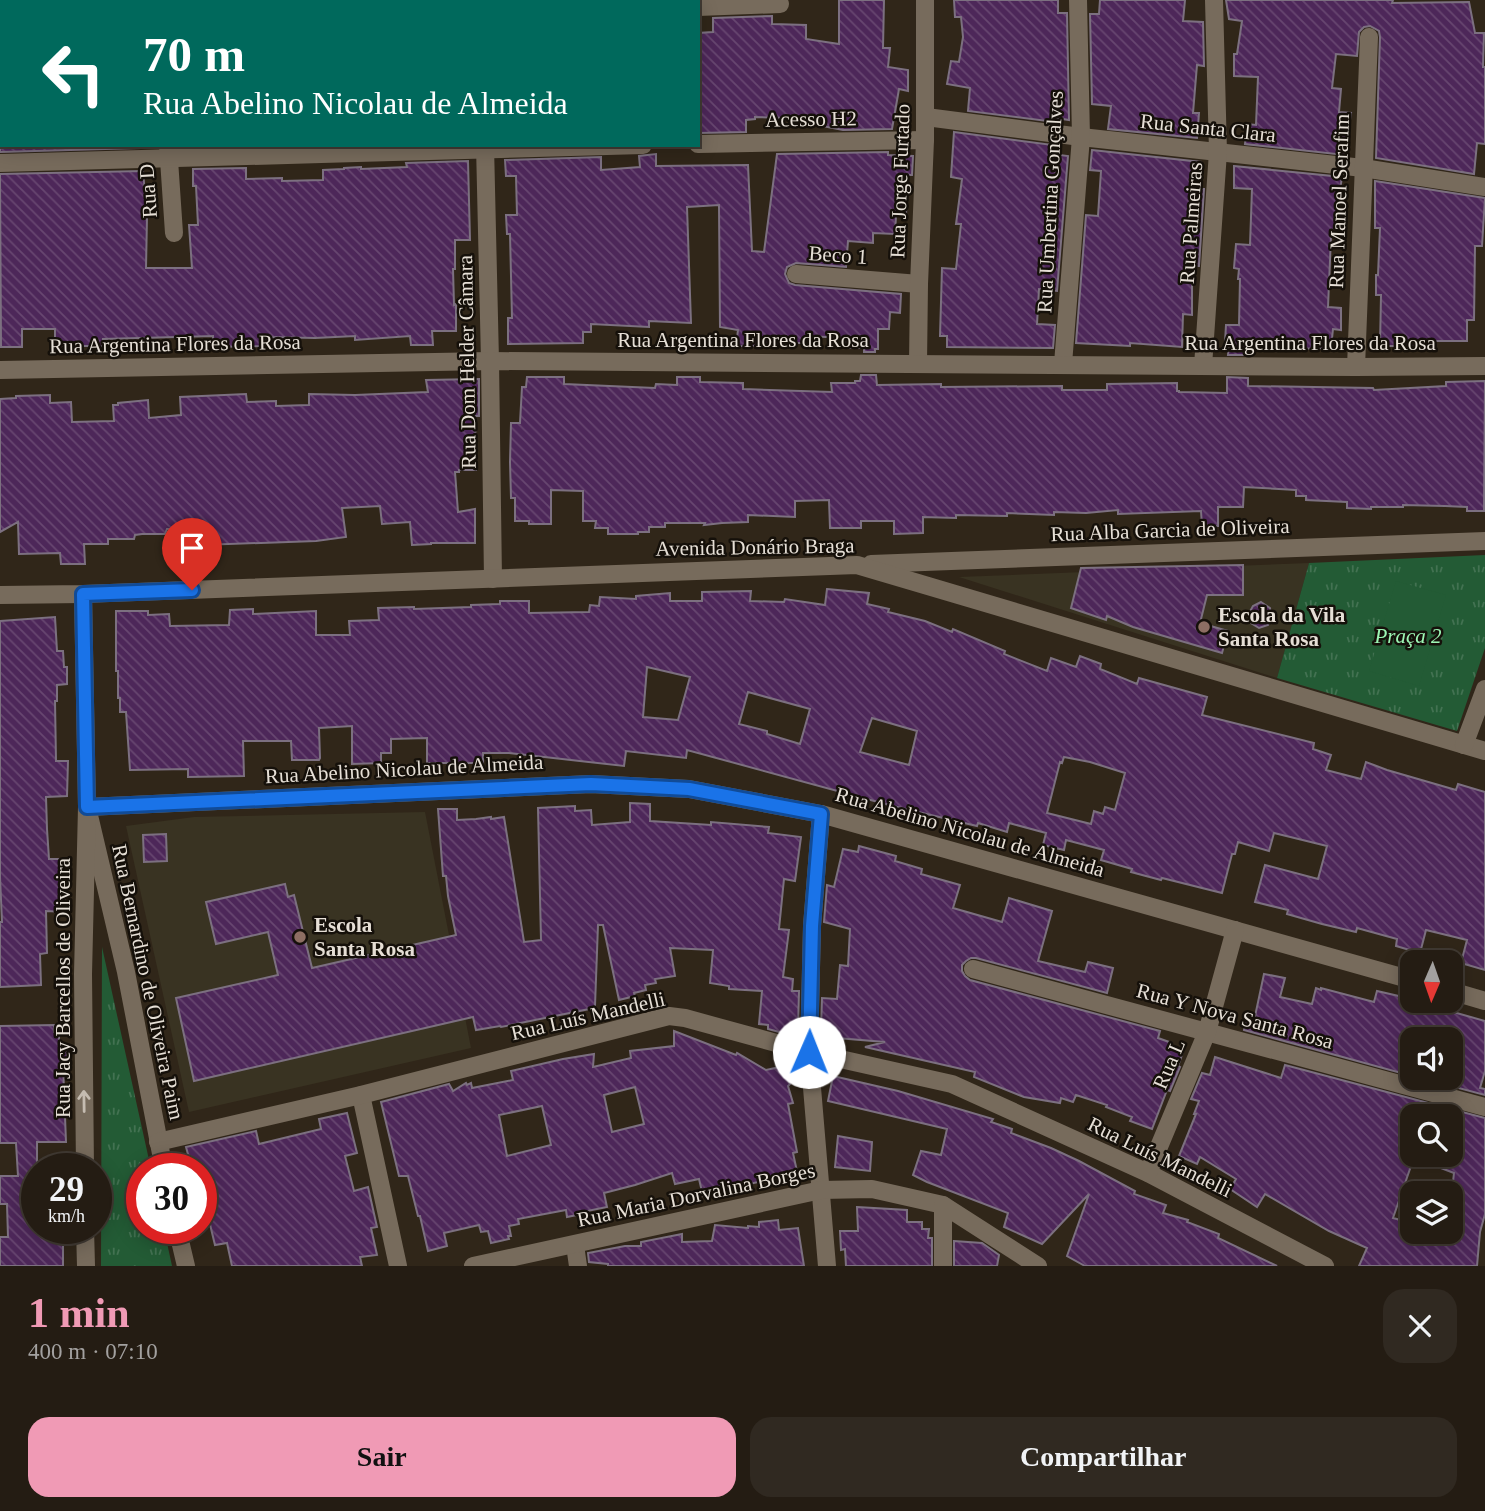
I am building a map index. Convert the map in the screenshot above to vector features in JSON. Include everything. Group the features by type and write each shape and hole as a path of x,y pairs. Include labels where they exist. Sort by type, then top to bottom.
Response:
{"street":[{"name":"Rua Jorge Furtado","path":"918,364 926,117 925,0"},
{"name":"Rua Umbertina Gonçalves","path":"1063,364 1081,137 1078,0"},
{"name":"Rua Palmeiras","path":"1203,366 1218,152 1214,0"},
{"path":"700,6 780,4"},
{"name":"Rua Manoel Serafim","path":"1356,367 1369,37"},
{"name":"Rua Santa Clara","path":"926,117 1363,168 1485,187"},
{"name":"Acesso H2","path":"700,144 925,140"},
{"path":"0,163 168,152 485,147"},
{"name":"Rua Dom Helder Câmara","path":"485,147 493,579"},
{"name":"Rua D","path":"168,152 174,233"},
{"name":"Beco 1","path":"796,274 919,284"},
{"path":"1485,354 1485,366"},
{"name":"Rua Argentina Flores da Rosa","path":"0,370 491,361 1485,366"},
{"name":"Rua Alba Garcia de Oliveira","path":"857,565 1485,541"},
{"name":"Avenida Donário Braga","path":"0,595 857,565 1485,751"},
{"name":"Rua Bernardino de Oliveira Paim","path":"83,594 87,807 126,972 160,1153"},
{"path":"1464,745 1485,689"},
{"name":"Rua Abelino Nicolau de Almeida","path":"87,807 591,784 689,789 821,814 1400,977"},
{"name":"Rua Jacy Barcellos de Oliveira","path":"85,1153 83,974 87,807"},
{"path":"821,814 812,926 809,1052 827,1266"},
{"name":"Rua L","path":"1148,1173 1208,1032 1235,930"},
{"name":"Rua Y Nova Santa Rosa","path":"972,969 1485,1107"},
{"path":"1463,994 1485,1000"},
{"name":"Rua Luís Mandelli","path":"158,1142 361,1095 669,1016 809,1052 952,1084 1148,1173 1325,1266"},
{"path":"361,1095 398,1266"},
{"name":"Rua Maria Dorvalina Borges","path":"473,1266 821,1190 872,1189 943,1205 1038,1266"},
{"path":"943,1205 943,1266"},
{"path":"85,1244 86,1266"},
{"path":"181,1244 186,1266"},
{"path":"575,1245 578,1266"}],"shaded area":[{"name":"Escola da Vila Santa Rosa","path":"1309,563 1277,678 959,577"},
{"name":"Escola Santa Rosa","path":"425,812 471,1048 189,1112 126,826 194,817"}],"green space":[{"name":"Praça 2","path":"1485,555 1485,648 1457,731 1277,678 1309,563"},
{"path":"1396,581 1446,595 1419,686 1369,671"},
{"path":"102,947 147,1153 126,1153 126,1244 167,1244 172,1266 101,1266 101,1244 112,1244 112,1153 101,1153"}],"building":[{"path":"839,0 884,0 883,48 890,48 888,67 908,70 908,91 899,89 892,129 843,130 807,123 808,119 755,117 746,120 746,132 700,133 700,33 713,32 713,18 772,16 772,24 806,25 806,39 839,44"},
{"path":"954,0 1058,0 1058,13 1067,13 1069,120 1056,118 1055,122 968,111 970,88 947,84 951,61 959,62 963,37 961,17 955,17"},
{"path":"1100,0 1185,0 1183,21 1203,22 1204,66 1197,65 1193,113 1199,113 1197,138 1108,129 1111,106 1092,104 1090,14 1099,14"},
{"path":"1226,0 1469,2 1475,33 1484,33 1485,67 1485,144 1477,143 1474,174 1376,158 1380,37 1379,31 1370,26 1359,32 1357,56 1336,54 1332,88 1341,89 1339,112 1351,113 1345,155 1245,144 1247,124 1256,125 1258,77 1234,76 1234,54 1237,54 1242,21 1229,19"},
{"path":"954,132 1053,145 1052,154 1068,156 1057,291 1039,289 1037,324 1055,325 1053,348 947,347 947,336 940,336 942,268 956,269 961,224 956,224 962,179 951,177"},
{"path":"0,147 140,147 140,148 0,152"},
{"path":"1092,150 1201,162 1198,189 1204,189 1199,266 1192,266 1192,315 1183,314 1182,347 1076,343 1086,215 1098,216 1101,171 1090,170"},
{"path":"888,152 888,155 913,156 912,175 907,175 906,216 896,216 895,234 873,233 873,243 848,241 846,267 796,263 787,267 785,274 789,283 795,285 901,294 900,313 890,312 889,329 878,329 878,349 875,349 875,352 864,352 864,348 845,348 845,338 807,336 806,343 736,346 738,330 720,327 719,205 687,207 691,323 649,321 649,327 591,324 591,332 583,332 583,343 508,344 508,318 512,318 510,234 507,234 506,215 517,215 516,176 506,176 505,160 601,157 601,170 640,167 639,156 656,154 656,166 748,165 752,251 764,252 777,154"},
{"path":"468,161 470,240 455,240 453,269 456,331 432,331 433,345 411,345 410,336 355,340 355,336 268,337 269,346 213,347 213,336 103,339 103,346 61,346 61,340 55,340 55,329 22,329 22,347 1,347 0,174 143,171 147,217 146,268 192,268 189,225 198,225 193,169 246,168 246,179 323,180 323,170 407,167 406,163"},
{"path":"1234,166 1342,177 1331,237 1328,307 1341,308 1341,330 1333,329 1331,348 1248,350 1248,355 1228,355 1229,342 1225,342 1226,325 1239,325 1240,279 1239,269 1234,268 1236,244 1250,245 1252,189 1234,188"},
{"path":"1375,181 1485,198 1482,246 1475,246 1474,320 1467,320 1467,341 1419,341 1419,346 1380,346 1381,295 1376,295 1376,275 1380,228 1375,228"},
{"path":"861,375 876,375 877,385 1062,386 1062,390 1107,390 1107,384 1177,383 1179,392 1227,393 1227,377 1248,378 1248,386 1374,390 1446,386 1446,382 1485,381 1484,511 1467,511 1467,507 1403,505 1371,509 1347,508 1347,502 1306,500 1306,496 1296,496 1296,490 1244,487 1243,507 1218,507 1218,526 1202,526 1201,511 1118,514 1118,510 1054,512 1054,515 1007,513 1007,516 923,517 923,533 894,534 894,521 861,521 861,528 830,528 829,500 795,501 795,517 748,515 748,522 704,525 705,523 665,523 665,527 649,527 649,532 608,534 608,528 595,528 596,521 583,521 583,491 551,490 551,524 515,521 515,498 511,498 511,423 520,423 522,387 526,387 527,377 564,377 564,384 655,388 656,384 677,385 677,377 700,377 700,382 743,383 743,389 832,392 831,383 855,383 860,381"},
{"path":"479,379 479,416 475,416 476,470 455,472 458,512 475,509 475,543 412,545 410,522 382,524 380,506 342,508 346,537 316,541 201,545 198,529 167,529 165,534 135,535 134,539 108,539 108,544 84,544 85,564 61,564 60,553 19,554 18,522 0,532 0,399 50,395 50,403 71,402 72,422 114,421 113,405 118,403 148,400 149,418 181,415 180,397 246,394 247,402 276,401 276,406 309,405 309,394 428,392 426,380"},
{"path":"1243,565 1243,595 1207,595 1200,623 1228,631 1222,653 1133,627 1107,616 1106,620 1071,608 1081,568"},
{"path":"827,589 869,593 867,604 889,609 888,612 925,621 952,632 953,629 1047,671 1051,658 1076,667 1080,656 1101,664 1100,669 1137,684 1139,678 1207,697 1202,715 1314,743 1313,749 1331,755 1326,770 1361,779 1366,762 1456,790 1458,784 1485,792 1485,970 1463,964 1467,940 1426,930 1421,950 1410,950 1396,946 1397,939 1357,928 1356,932 1322,924 1287,914 1288,910 1255,902 1265,865 1318,879 1327,846 1274,833 1269,851 1238,842 1235,854 1232,854 1222,893 1131,872 1132,869 1101,860 1104,850 1066,840 1064,850 1043,845 1046,833 1009,823 1007,832 978,823 977,826 687,750 686,758 626,751 624,766 509,753 483,753 483,763 427,763 427,738 391,739 391,753 381,753 381,763 352,764 352,726 319,728 319,760 292,760 291,741 243,741 244,776 188,777 188,769 130,770 126,712 120,712 118,698 116,611 148,611 148,615 169,614 170,626 229,625 230,610 253,609 253,614 316,611 316,635 350,635 349,621 379,620 378,608 471,607 500,604 500,601 529,601 529,613 589,612 590,605 599,606 600,597 636,599 636,596 670,593 670,601 702,601 702,592 751,591 750,601 784,602 785,599 825,605","holes":["647,667 690,677 678,720 643,717","748,692 810,709 800,744 739,724","872,718 917,731 909,765 860,752","1064,757 1125,773 1115,810 1105,807 1103,814 1094,811 1091,824 1047,813 1060,762 1062,763"]},
{"path":"1261,602 1270,608 1271,617 1268,625 1259,628 1251,623 1248,615 1253,606"},
{"path":"55,617 57,651 63,651 64,667 67,667 67,684 57,685 55,701 56,761 68,761 67,796 46,797 47,829 49,859 62,859 65,912 46,911 47,953 40,954 41,985 0,987 0,621"},
{"path":"630,803 650,804 650,821 769,827 768,833 801,837 795,881 784,879 779,929 789,930 783,977 793,979 792,991 799,991 798,1028 787,1027 786,1033 783,1033 768,1029 768,1025 759,1024 762,991 729,989 729,986 710,983 713,950 670,948 675,976 655,979 656,983 645,985 646,990 619,1000 603,925 598,925 594,1008 476,1030 473,1017 194,1081 176,998 278,975 268,932 216,944 206,902 285,884 288,897 294,895 312,968 456,935 446,876 443,876 438,809 457,809 457,820 504,817 524,942 541,940 538,808 575,806 575,811 591,810 592,825 630,822"},
{"path":"166,834 167,861 144,862 143,835"},
{"path":"859,846 896,856 895,861 922,869 921,874 960,885 953,908 1002,922 1009,898 1052,911 1038,961 1085,972 1088,962 1113,968 1107,993 976,958 966,961 962,965 962,971 970,980 1160,1031 1158,1038 1172,1043 1171,1049 1183,1052 1178,1066 1180,1067 1170,1091 1167,1090 1152,1129 1130,1121 1132,1117 1106,1107 1107,1105 1076,1095 1073,1102 1061,1098 1060,1103 1024,1097 974,1077 975,1072 865,1047 885,1042 825,1037 825,1030 821,1030 822,998 837,999 840,965 848,966 850,929 824,922 827,885 834,887 843,849 858,852"},
{"path":"1264,974 1285,978 1280,997 1312,1004 1316,988 1374,1002 1377,991 1400,996 1400,1013 1457,1013 1485,1021 1485,1071 1480,1088 1485,1089 1485,1095 1463,1089 1463,1027 1400,1027 1400,1073 1244,1030 1246,1019 1254,1021"},
{"path":"54,1025 54,1032 59,1032 59,1047 67,1047 67,1064 63,1064 66,1142 37,1142 37,1153 21,1153 21,1244 63,1244 63,1266 0,1266 0,1237 8,1237 7,1204 0,1204 0,1176 18,1176 16,1143 0,1143 0,1026"},
{"path":"674,1031 736,1055 737,1053 766,1070 780,1067 790,1084 788,1086 793,1103 788,1104 797,1152 793,1153 798,1176 782,1180 782,1177 703,1196 699,1179 675,1184 672,1173 604,1193 607,1207 587,1213 567,1217 566,1210 518,1219 519,1224 509,1226 509,1239 491,1243 488,1231 481,1232 479,1225 444,1233 447,1246 428,1251 408,1176 399,1176 381,1102 449,1084 453,1091 466,1083 471,1083 472,1088 513,1080 511,1071 563,1059 594,1054 593,1067 631,1058 630,1051 674,1046","holes":["635,1087 644,1124 612,1132 604,1095","542,1106 551,1145 507,1156 499,1115"]},
{"path":"1215,1057 1281,1078 1285,1065 1432,1104 1400,1104 1400,1167 1411,1167 1406,1181 1400,1181 1400,1198 1393,1218 1400,1220 1400,1244 1463,1244 1463,1181 1453,1181 1454,1173 1438,1167 1463,1167 1463,1112 1485,1118 1485,1214 1480,1232 1477,1266 1359,1266 1367,1248 1329,1231 1265,1194 1257,1207 1230,1189 1236,1179 1200,1157 1197,1164 1179,1156 1196,1114 1199,1101 1191,1099 1202,1073 1210,1075"},
{"path":"833,1076 898,1091 993,1119 991,1122 1012,1129 1011,1133 1079,1161 1135,1191 1134,1194 1166,1205 1163,1213 1188,1220 1187,1222 1219,1234 1218,1238 1277,1266 1085,1266 1067,1256 1089,1194 1042,1244 1004,1227 1008,1213 913,1175 921,1151 941,1155 947,1129 828,1101"},
{"path":"347,1113 357,1153 345,1156 354,1191 368,1187 377,1227 371,1228 377,1255 360,1257 362,1266 232,1266 227,1243 215,1245 215,1244 217,1244 217,1153 188,1153 186,1147 256,1131 259,1144 321,1129 319,1119"},
{"path":"838,1136 872,1142 870,1171 835,1167"},
{"path":"857,1207 907,1210 907,1222 922,1222 922,1229 929,1229 928,1238 932,1238 932,1266 846,1266 845,1249 841,1250 840,1231 858,1231"},
{"path":"778,1220 779,1230 798,1228 804,1266 608,1266 589,1262 588,1253 641,1246 641,1242 682,1234 682,1242 712,1241 715,1225 748,1228 759,1227 759,1222"},
{"path":"954,1241 982,1243 999,1255 997,1266 954,1266"}],"place":[{"name":"Escola da Vila Santa Rosa","path":"1204,627"},
{"name":"Escola Santa Rosa","path":"300,937"}],"route":[{"path":"192,590 83,594 87,807 591,784 689,789 821,814 812,926 809,1052"}]}
